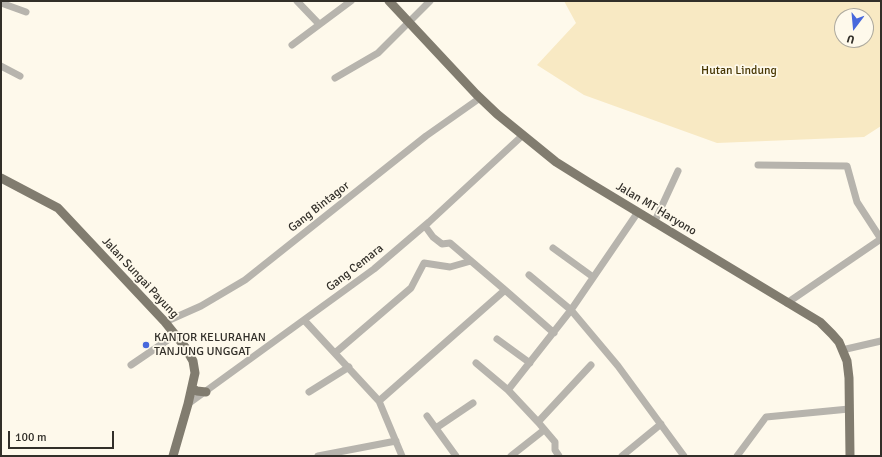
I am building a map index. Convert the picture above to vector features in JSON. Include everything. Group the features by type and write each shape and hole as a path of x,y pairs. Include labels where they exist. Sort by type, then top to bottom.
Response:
{"main road":[{"name":"Jalan MT Haryono","path":"389,1 480,98 556,162 654,223 820,322 832,334 847,361 850,456"},
{"name":"Jalan Sungai Payung","path":"1,178 58,208 165,322 186,347 195,368 192,388 173,456"},
{"path":"192,388 198,391 206,392"}],"street":[{"path":"298,1 319,24"},
{"path":"292,45 351,1"},
{"path":"335,78 378,53 430,1"},
{"path":"1,3 26,12"},
{"path":"1,66 20,76"},
{"name":"Gang Bintagor","path":"165,322 201,306 245,280 426,136 480,98"},
{"name":"Gang Cemara","path":"188,404 374,269 425,226 523,135"},
{"path":"758,166 847,166 857,202 881,239 787,303"},
{"path":"654,223 678,171"},
{"path":"508,390 571,310 638,212"},
{"path":"425,226 433,237 442,244 450,243 554,333"},
{"path":"554,248 594,277"},
{"path":"335,353 408,292 414,284 424,263 450,267 471,261"},
{"path":"530,274 571,310 618,366 684,456"},
{"path":"379,401 505,290"},
{"path":"304,320 379,401 402,456"},
{"path":"131,366 175,335"},
{"path":"497,339 530,363"},
{"path":"842,350 881,341"},
{"path":"476,363 508,390 538,422 555,442 555,450 559,456"},
{"path":"538,422 591,365"},
{"path":"309,392 349,367"},
{"path":"436,428 473,403"},
{"path":"737,456 766,417 849,409"},
{"path":"427,416 456,456"},
{"path":"622,456 661,424"},
{"path":"511,456 544,430"},
{"path":"318,456 396,441"}],"green space":[{"name":"Hutan Lindung","path":"564,1 881,1 881,126 864,137 717,143 584,95 537,65 576,23"}],"place":[{"name":"KANTOR KELURAHAN TANJUNG UNGGAT","path":"146,345"}]}
